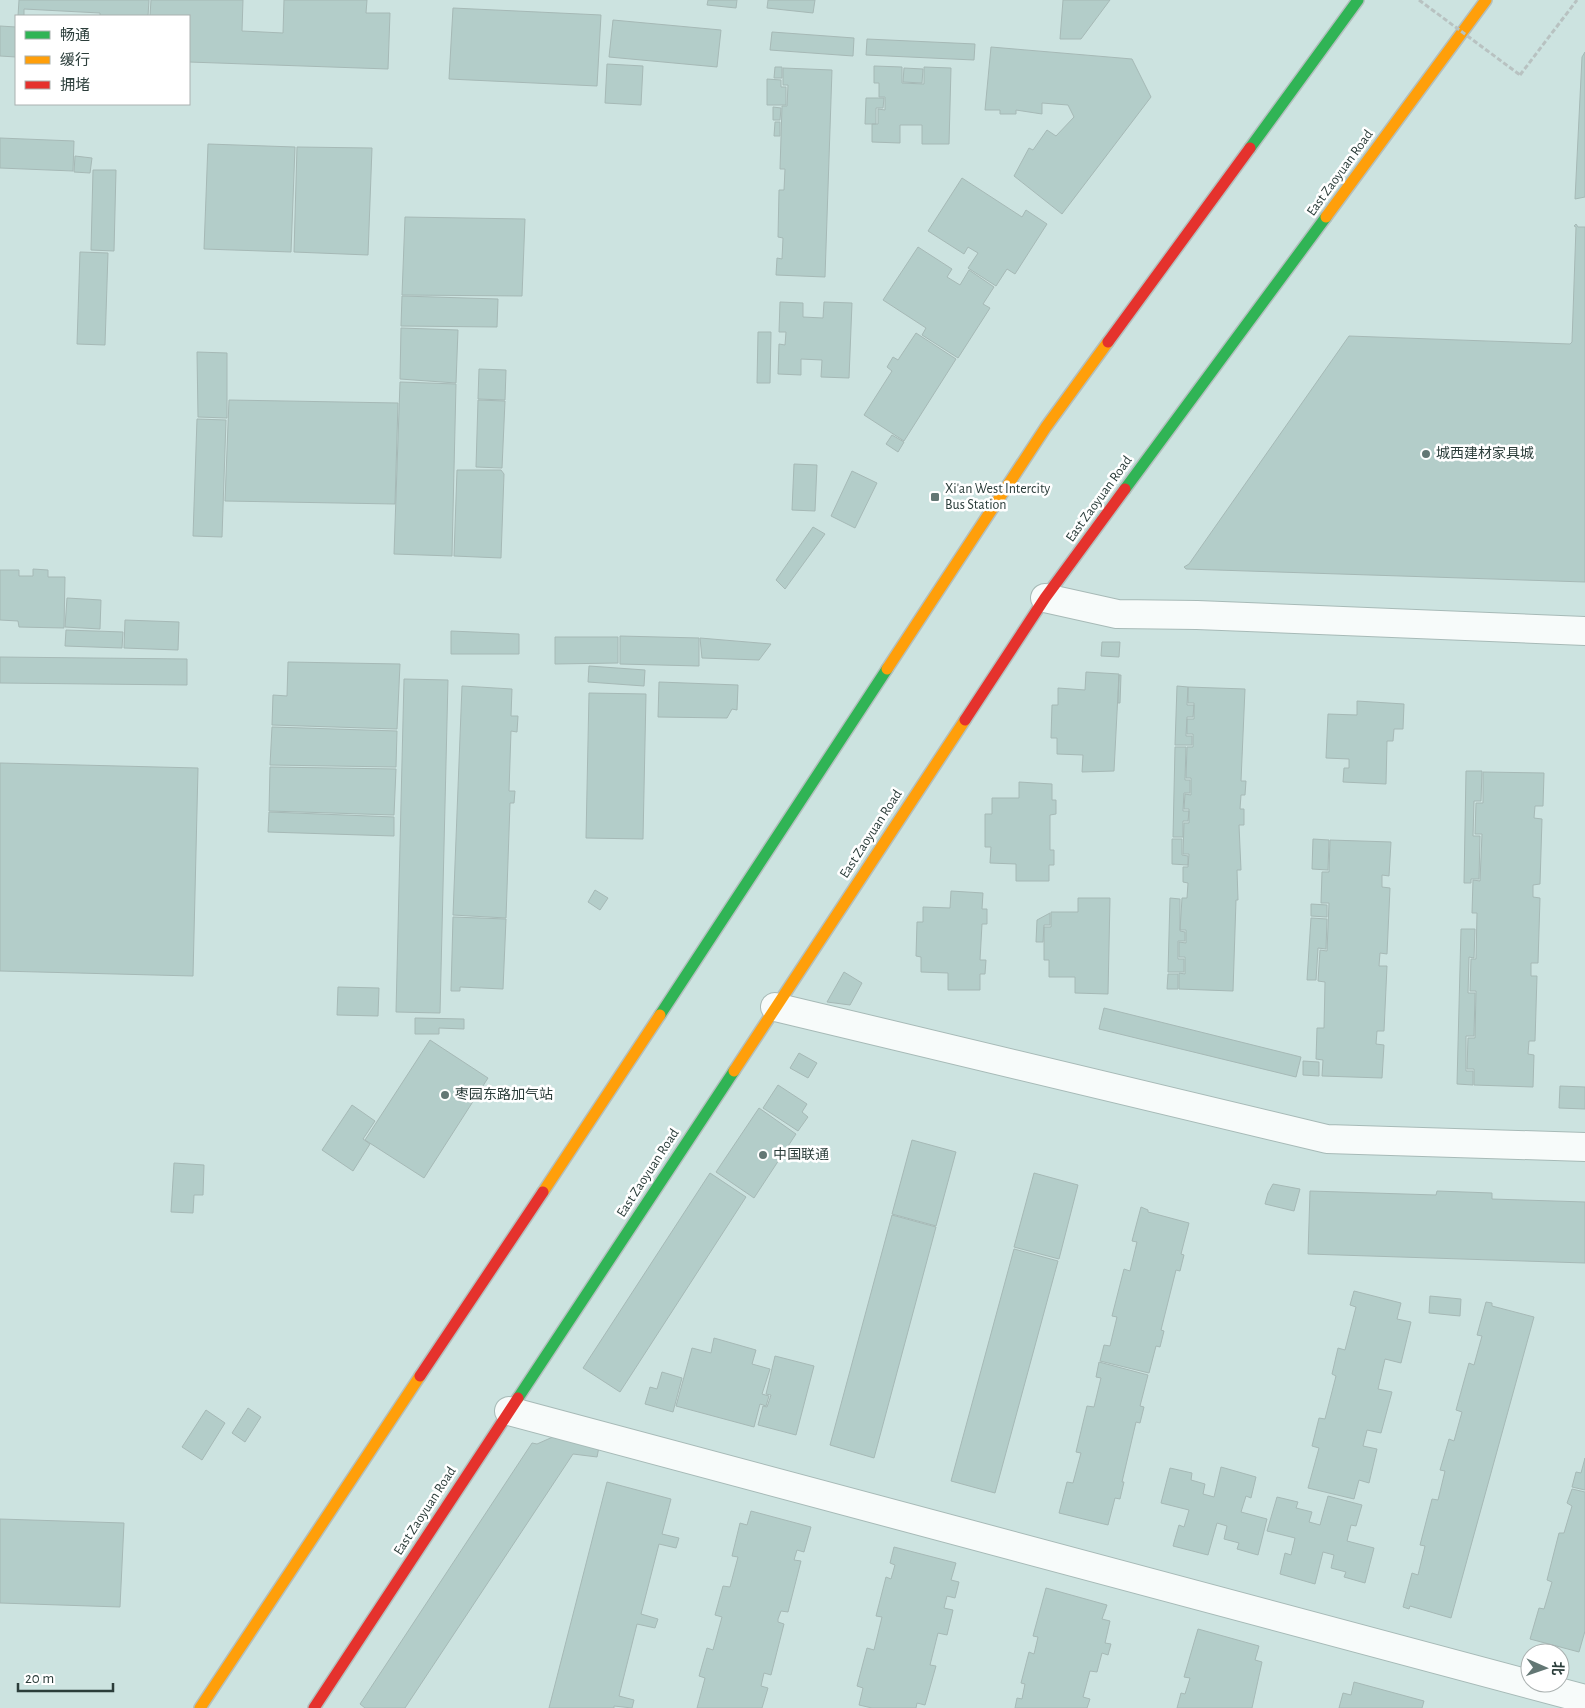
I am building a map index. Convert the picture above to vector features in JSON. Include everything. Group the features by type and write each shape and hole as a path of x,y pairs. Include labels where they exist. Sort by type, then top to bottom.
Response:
{"main road":[{"path":"200,1708 722,921 1046,427 1358,0"},
{"name":"East Zaoyuan Road","path":"314,1708 1045,598 1486,0"}],"street":[{"path":"1045,598 1117,614 1197,615 1585,631"},
{"path":"775,1007 1327,1139 1585,1147"},
{"path":"508,1411 1585,1699"}],"path":[{"path":"1419,0 1520,75 1578,0"}],"building":[{"path":"19,0 149,0 148,15 100,15 100,13 24,9 24,15 18,15"},
{"path":"151,0 243,0 242,31 283,33 284,0 367,0 366,13 390,13 388,69 190,62 190,15 150,15"},
{"path":"708,0 737,0 736,8 707,5"},
{"path":"768,0 815,0 813,13 767,8"},
{"path":"1063,0 1110,0 1081,39 1060,39"},
{"path":"453,8 601,15 597,86 449,79"},
{"path":"613,20 721,30 717,67 609,57"},
{"path":"0,26 15,27 15,57 0,56"},
{"path":"772,32 854,38 853,56 770,50"},
{"path":"867,39 975,44 974,60 866,55"},
{"path":"991,47 1132,59 1151,97 1062,214 1014,176 1029,148 1033,150 1047,130 1056,136 1074,117 1068,105 1042,103 1042,114 1016,110 1016,114 1000,114 1000,110 985,110"},
{"path":"1585,52 1585,197 1575,199 1582,57"},
{"path":"607,64 643,66 641,105 605,103"},
{"path":"874,66 902,67 902,83 924,84 924,67 951,68 949,144 922,144 922,125 900,125 900,143 872,142 872,124 878,124 878,109 885,110 885,97 879,97 879,83 874,83"},
{"path":"775,67 782,67 782,78 774,78"},
{"path":"783,68 832,70 825,277 776,275 777,258 782,259 783,238 778,237 779,190 784,190 785,169 780,169 782,106 787,106 788,85 783,85"},
{"path":"904,68 923,69 922,83 903,82"},
{"path":"767,79 781,80 781,87 786,87 786,105 767,105"},
{"path":"866,98 884,98 883,108 876,108 876,124 865,124"},
{"path":"773,107 781,108 780,120 773,120"},
{"path":"775,122 780,122 780,136 774,136"},
{"path":"0,138 74,141 73,171 0,168"},
{"path":"208,144 295,147 291,252 204,249"},
{"path":"297,147 372,148 368,255 294,252"},
{"path":"75,156 92,158 90,173 74,172"},
{"path":"93,170 116,170 114,251 91,250"},
{"path":"962,178 1022,217 1026,210 1047,224 1015,274 1007,269 996,286 968,268 978,253 968,247 964,254 928,231"},
{"path":"405,217 525,219 522,296 402,295"},
{"name":"城西建材家具城","path":"1576,224 1578,227 1585,227 1585,582 1186,569 1184,567 1189,564 1349,336 1570,344 1572,342 1576,227 1574,226"},
{"path":"918,247 952,269 947,277 960,285 969,270 994,287 983,304 990,308 958,358 922,335 926,328 883,300"},
{"path":"80,252 108,253 105,345 77,344"},
{"path":"402,296 498,299 497,327 401,326"},
{"path":"780,302 803,303 803,317 823,318 824,302 852,303 849,378 821,377 822,360 801,359 801,375 778,374 779,344 785,345 786,332 779,332"},
{"path":"401,328 458,330 456,383 400,379"},
{"path":"758,332 771,332 770,383 757,383"},
{"path":"916,333 956,359 904,441 864,415 892,371 887,367 893,357 898,360"},
{"path":"197,352 227,353 227,418 198,417"},
{"path":"479,369 506,370 505,400 478,399"},
{"path":"400,382 456,384 452,556 394,554"},
{"path":"229,400 398,403 395,504 225,501"},
{"path":"478,400 505,401 502,468 476,467"},
{"path":"197,419 226,420 222,537 193,536"},
{"path":"892,435 904,442 898,452 886,444"},
{"path":"794,464 817,465 815,511 792,510"},
{"path":"457,470 501,470 504,474 501,558 454,556"},
{"path":"852,471 877,483 855,528 831,516"},
{"path":"813,527 825,534 785,589 776,580"},
{"path":"33,569 48,570 48,577 65,577 64,628 19,627 18,621 0,620 0,570 19,570 19,576 33,576"},
{"path":"67,598 101,600 100,629 65,627"},
{"path":"125,620 179,622 178,650 124,648"},
{"path":"66,630 123,632 122,648 65,646"},
{"path":"451,631 519,634 519,654 451,654"},
{"path":"620,636 699,638 699,666 620,664"},
{"path":"555,637 618,637 618,663 555,664"},
{"path":"700,638 771,644 759,660 702,658"},
{"path":"1102,642 1120,642 1119,657 1101,656"},
{"path":"0,657 187,659 187,685 0,683"},
{"path":"288,662 400,664 397,729 272,725 273,695 287,696"},
{"path":"589,666 645,670 644,686 588,682"},
{"path":"1086,672 1119,674 1114,771 1082,772 1083,755 1057,754 1057,738 1051,738 1052,705 1058,705 1058,688 1085,690"},
{"path":"1119,675 1121,675 1120,703 1118,703"},
{"path":"404,679 448,680 440,1013 396,1012"},
{"path":"659,682 738,685 737,710 732,709 727,718 658,717"},
{"path":"462,686 512,689 511,716 518,716 517,732 511,731 509,791 515,791 514,803 510,803 506,918 453,915"},
{"path":"1177,686 1188,687 1187,705 1194,705 1193,717 1187,717 1186,736 1192,736 1192,745 1175,745"},
{"path":"1188,687 1245,689 1241,781 1246,781 1245,795 1241,795 1240,809 1244,809 1244,825 1239,825 1241,870 1237,870 1238,900 1236,900 1233,991 1179,989 1179,973 1185,974 1185,957 1179,957 1179,942 1186,943 1186,930 1180,930 1182,898 1187,898 1188,883 1183,882 1183,867 1188,867 1189,854 1183,854 1184,823 1189,823 1189,809 1184,809 1185,794 1191,795 1191,778 1186,778 1187,747 1193,747 1193,734 1187,734 1187,719 1194,719 1194,703 1188,703"},
{"path":"589,693 646,694 643,839 586,838"},
{"path":"1357,701 1404,704 1403,729 1394,729 1393,741 1387,741 1386,784 1343,782 1344,768 1349,768 1349,759 1326,758 1328,714 1357,715"},
{"path":"272,727 397,731 396,767 270,765"},
{"path":"1175,747 1186,747 1185,780 1190,780 1190,793 1184,793 1183,811 1189,811 1188,821 1183,821 1183,837 1173,837"},
{"path":"0,763 198,768 193,976 0,971"},
{"path":"270,767 396,769 394,815 269,811"},
{"path":"1466,771 1482,771 1481,801 1474,801 1473,836 1480,836 1479,879 1471,879 1471,883 1464,883"},
{"path":"1483,772 1544,773 1543,806 1535,806 1534,818 1542,819 1540,884 1533,885 1533,897 1540,898 1538,963 1531,963 1531,976 1537,976 1535,1041 1529,1041 1528,1054 1534,1055 1533,1087 1474,1085 1474,1069 1467,1069 1468,1038 1475,1038 1476,991 1470,991 1471,959 1476,959 1477,913 1472,913 1473,880 1480,881 1482,834 1475,834 1476,803 1483,803"},
{"path":"1019,782 1052,784 1052,800 1056,800 1056,814 1050,815 1050,850 1054,850 1054,865 1049,865 1049,881 1016,881 1016,864 990,863 991,847 985,847 985,814 992,814 992,798 1019,798"},
{"path":"269,812 394,817 394,836 268,832"},
{"path":"1172,839 1182,839 1182,855 1188,856 1188,865 1172,864"},
{"path":"1313,839 1329,840 1328,870 1312,869"},
{"path":"1330,840 1391,842 1389,876 1382,875 1382,887 1390,888 1387,954 1380,953 1379,966 1387,966 1384,1031 1377,1031 1376,1044 1384,1045 1382,1078 1322,1076 1323,1060 1316,1059 1317,1028 1324,1028 1325,982 1318,981 1320,950 1327,951 1329,903 1321,903 1322,872 1329,872"},
{"path":"595,890 608,898 600,910 588,902"},
{"path":"951,891 983,893 982,909 987,909 987,924 982,924 980,960 986,960 985,974 980,974 980,990 948,990 948,973 921,972 921,957 916,956 917,922 923,922 923,907 950,908"},
{"path":"1078,898 1110,898 1108,994 1075,993 1075,977 1049,977 1049,960 1044,960 1044,927 1051,927 1051,912 1078,912"},
{"path":"1170,898 1180,899 1180,931 1185,932 1185,941 1178,941 1178,959 1184,959 1184,972 1168,972"},
{"path":"1311,904 1327,905 1327,917 1311,916"},
{"path":"1050,913 1050,925 1044,925 1043,942 1036,942 1037,920"},
{"path":"453,917 506,919 503,989 460,987 460,991 451,991"},
{"path":"1311,918 1327,919 1326,949 1318,948 1316,980 1307,980"},
{"path":"1461,929 1475,929 1474,958 1469,957 1468,993 1475,993 1474,1036 1466,1036 1466,1071 1473,1071 1473,1085 1457,1084"},
{"path":"844,972 862,983 850,1005 827,1002"},
{"path":"1168,974 1178,974 1178,989 1167,989"},
{"path":"338,987 379,988 378,1016 337,1015"},
{"path":"1104,1008 1301,1057 1296,1077 1099,1029"},
{"path":"415,1018 464,1019 464,1029 439,1028 439,1034 415,1034"},
{"path":"430,1040 488,1078 424,1178 365,1140"},
{"path":"799,1053 817,1063 808,1078 790,1068"},
{"path":"1303,1061 1319,1062 1319,1076 1303,1075"},
{"path":"778,1085 807,1104 802,1112 808,1117 798,1131 763,1108"},
{"path":"1560,1086 1585,1087 1585,1109 1559,1108"},
{"path":"352,1105 375,1121 363,1139 370,1144 353,1171 322,1150"},
{"path":"759,1108 796,1134 754,1198 716,1172"},
{"path":"912,1140 956,1152 936,1226 892,1214"},
{"path":"174,1163 204,1165 203,1195 194,1195 193,1213 171,1212"},
{"path":"710,1173 746,1197 620,1392 583,1368"},
{"path":"1034,1173 1078,1185 1059,1259 1014,1247"},
{"path":"1273,1184 1300,1189 1294,1211 1265,1204"},
{"path":"1310,1191 1436,1195 1437,1191 1492,1193 1492,1199 1585,1202 1585,1263 1308,1254"},
{"path":"1141,1207 1148,1210 1148,1212 1189,1223 1181,1254 1184,1255 1180,1271 1176,1270 1161,1330 1164,1331 1160,1347 1156,1346 1149,1373 1100,1361 1104,1345 1110,1346 1117,1317 1112,1316 1124,1269 1130,1271 1137,1242 1132,1241"},
{"path":"892,1215 936,1227 874,1458 830,1445"},
{"path":"1014,1249 1058,1261 995,1493 951,1481"},
{"path":"1354,1291 1401,1303 1397,1319 1411,1322 1401,1363 1385,1359 1378,1389 1392,1392 1381,1433 1367,1430 1363,1446 1377,1449 1369,1483 1359,1480 1354,1499 1308,1488 1319,1448 1312,1446 1319,1418 1325,1419 1336,1376 1332,1374 1338,1348 1345,1350 1356,1307 1350,1305"},
{"path":"1430,1296 1461,1299 1460,1316 1429,1313"},
{"path":"1486,1302 1492,1303 1492,1306 1534,1317 1451,1618 1410,1606 1409,1609 1403,1607 1412,1573 1418,1575 1425,1546 1420,1545 1432,1499 1438,1500 1445,1471 1440,1470 1449,1439 1454,1441 1462,1412 1456,1410 1469,1363 1474,1365 1482,1336 1477,1335"},
{"path":"714,1338 756,1350 752,1364 770,1369 762,1394 769,1396 766,1406 760,1404 754,1427 676,1406 692,1348 711,1353"},
{"path":"775,1356 814,1366 796,1435 758,1425 763,1406 767,1407 771,1395 766,1394"},
{"path":"1099,1362 1148,1375 1140,1406 1144,1407 1140,1423 1136,1422 1122,1482 1124,1482 1120,1499 1115,1498 1108,1525 1059,1513 1067,1482 1073,1483 1081,1453 1076,1452 1087,1406 1094,1407 1101,1378 1096,1377"},
{"path":"662,1372 682,1378 673,1412 645,1404 650,1387 657,1389"},
{"path":"248,1408 261,1417 245,1442 232,1433"},
{"path":"206,1410 225,1423 202,1460 182,1447"},
{"path":"555,1436 599,1447 597,1457 573,1454 405,1708 365,1708 360,1704 532,1443 537,1444"},
{"path":"1585,1458 1585,1490 1572,1487 1576,1472 1581,1473"},
{"path":"1221,1467 1256,1477 1251,1498 1246,1496 1241,1512 1267,1519 1258,1555 1237,1549 1239,1543 1224,1539 1227,1526 1217,1523 1208,1555 1173,1546 1179,1525 1184,1527 1189,1510 1161,1503 1170,1468 1192,1473 1191,1480 1205,1484 1203,1494 1214,1497"},
{"path":"607,1482 671,1499 662,1534 679,1538 676,1548 659,1544 641,1614 658,1619 655,1628 637,1624 619,1696 634,1700 632,1708 614,1706 614,1708 549,1708"},
{"path":"1572,1489 1585,1492 1585,1631 1579,1652 1570,1650 1570,1643 1545,1643 1530,1639 1539,1608 1544,1609 1552,1582 1547,1580 1559,1533 1564,1533 1572,1506 1567,1503"},
{"path":"1328,1496 1362,1505 1356,1526 1351,1525 1347,1541 1374,1548 1365,1583 1344,1577 1346,1572 1331,1568 1334,1555 1323,1552 1315,1584 1280,1574 1285,1553 1291,1555 1295,1538 1267,1531 1277,1497 1298,1502 1296,1508 1312,1512 1309,1522 1320,1525"},
{"path":"751,1511 811,1527 804,1552 797,1550 794,1560 801,1561 788,1612 781,1611 778,1619 778,1622 784,1624 771,1675 764,1673 761,1686 768,1688 762,1708 697,1708 705,1678 699,1676 707,1648 713,1650 722,1617 715,1615 723,1586 730,1587 738,1557 732,1556 740,1523 747,1525"},
{"path":"0,1519 124,1523 120,1607 0,1603"},
{"path":"894,1547 956,1563 951,1580 959,1582 955,1598 947,1596 944,1608 953,1610 947,1635 938,1633 930,1665 936,1666 925,1705 917,1703 916,1708 872,1708 859,1705 863,1688 857,1686 867,1648 874,1650 882,1617 876,1616 886,1577 891,1579 895,1565 890,1563"},
{"path":"1046,1588 1107,1605 1102,1619 1110,1621 1105,1643 1111,1644 1108,1655 1102,1653 1097,1672 1090,1671 1083,1697 1090,1699 1087,1708 1015,1708 1017,1698 1022,1699 1025,1684 1021,1683 1029,1652 1034,1654 1038,1637 1033,1636"},
{"path":"1198,1629 1259,1646 1255,1660 1262,1662 1252,1708 1177,1708 1181,1693 1185,1694 1190,1678 1184,1677"},
{"path":"1354,1682 1424,1701 1422,1708 1339,1708 1343,1693 1351,1695"}],"traffic: fast":[{"path":"1250,148 1358,0"},
{"path":"1125,489 1326,217"},
{"path":"660,1015 887,669"},
{"path":"518,1398 734,1071"}],"traffic: slow":[{"path":"1326,217 1486,0"},
{"path":"887,669 1046,427 1108,342"},
{"path":"734,1071 965,720"},
{"path":"543,1192 660,1015"},
{"path":"200,1708 420,1376"}],"traffic: jam":[{"path":"1108,342 1250,148"},
{"path":"965,720 1045,598 1125,489"},
{"path":"420,1376 543,1192"},
{"path":"314,1708 518,1398"}],"place":[{"name":"城西建材家具城","path":"1426,454"},
{"name":"Xi'an West Intercity Bus Station","path":"935,497"},
{"name":"枣园东路加气站","path":"445,1095"},
{"name":"中国联通","path":"763,1155"}]}
